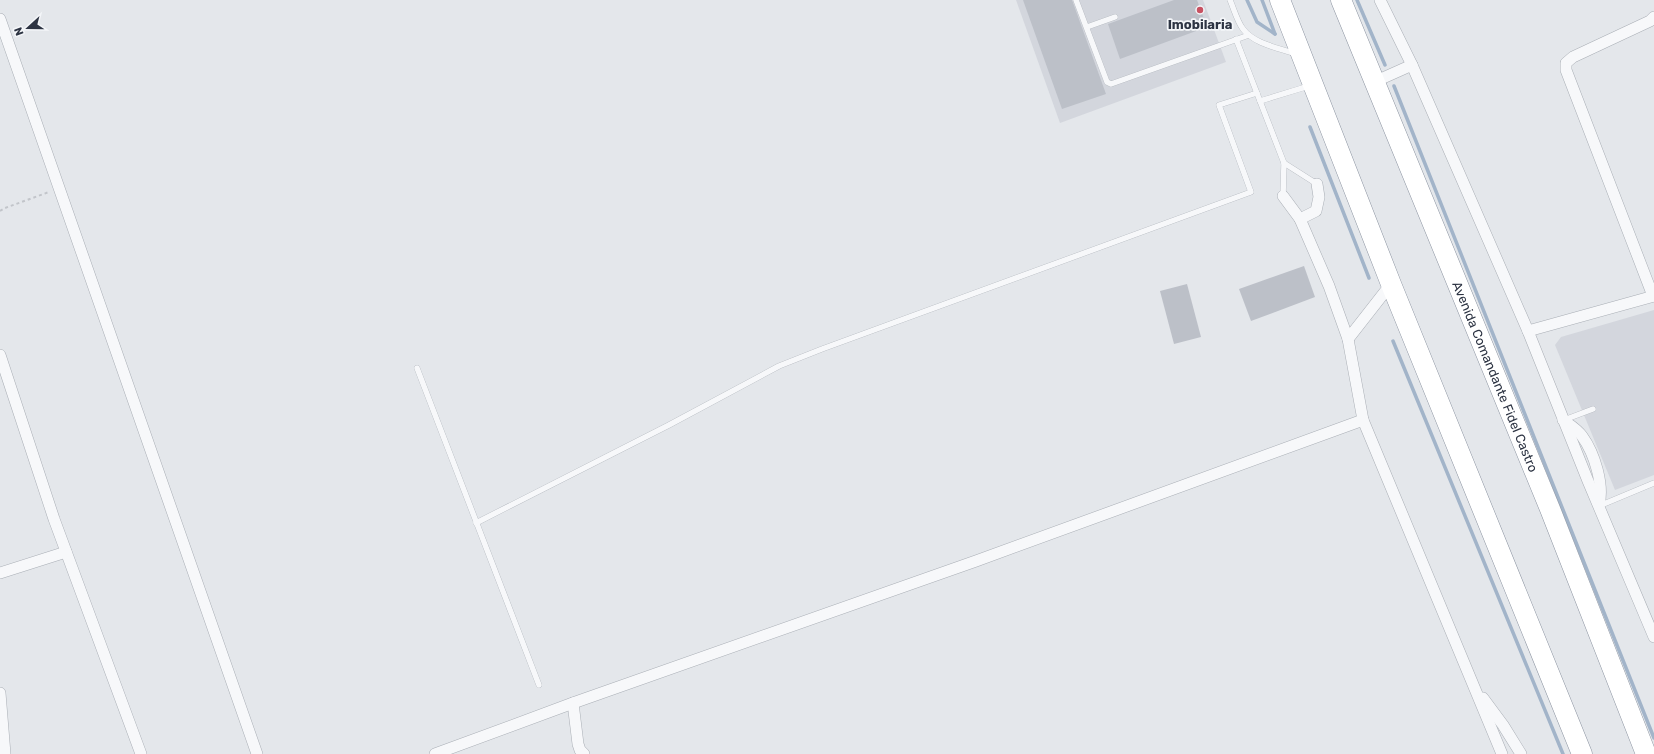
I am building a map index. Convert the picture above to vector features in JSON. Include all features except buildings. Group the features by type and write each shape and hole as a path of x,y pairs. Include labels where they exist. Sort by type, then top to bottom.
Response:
{"highway":[{"path":"1280,0 1391,284 1582,754"},
{"name":"Avenida Comandante Fidel Castro","path":"1341,0 1550,509 1646,754"}],"street":[{"path":"1380,0 1412,65 1528,331 1598,506 1654,638"},
{"path":"1528,331 1653,296 1566,70 1566,63 1573,57 1650,21 1654,17"},
{"path":"0,18 257,754"},
{"path":"1374,82 1412,65"},
{"path":"1300,219 1316,211 1319,197 1317,184"},
{"path":"1283,196 1300,219 1321,267 1348,339 1364,420 1502,754"},
{"path":"1348,339 1391,284"},
{"path":"0,355 66,552 141,754"},
{"path":"436,754 573,703 976,561 1364,420"},
{"path":"0,573 66,552"},
{"path":"1473,685 1503,725 1521,754"},
{"path":"0,694 5,754"},
{"path":"573,703 578,744 580,750 584,754"}],"lane":[{"path":"1076,0 1107,82 1111,84 1249,34"},
{"path":"1230,0 1242,28 1249,34 1260,41 1302,56"},
{"path":"1087,27 1115,17"},
{"path":"1236,39 1284,163 1283,196"},
{"path":"1260,101 1312,84"},
{"path":"476,523 669,425 779,366 1251,192 1219,106 1256,93"},
{"path":"1284,163 1317,184"},
{"path":"417,368 539,685"},
{"path":"1563,420 1593,409"},
{"path":"1598,506 1654,483"}],"path":[{"path":"0,211 59,188"}],"shaded area":[{"path":"1016,0 1203,0 1226,62 1060,123"},
{"path":"1654,310 1654,475 1615,490 1555,345 1561,337"}],"waterway":[{"path":"1247,0 1257,22 1275,34"},
{"path":"1262,0 1275,34"},
{"path":"1357,0 1385,65"},
{"path":"1394,86 1654,738"},
{"path":"1310,127 1369,278"},
{"path":"1393,341 1563,754"}],"place":[{"name":"Imobilaria","path":"1200,10"}]}
